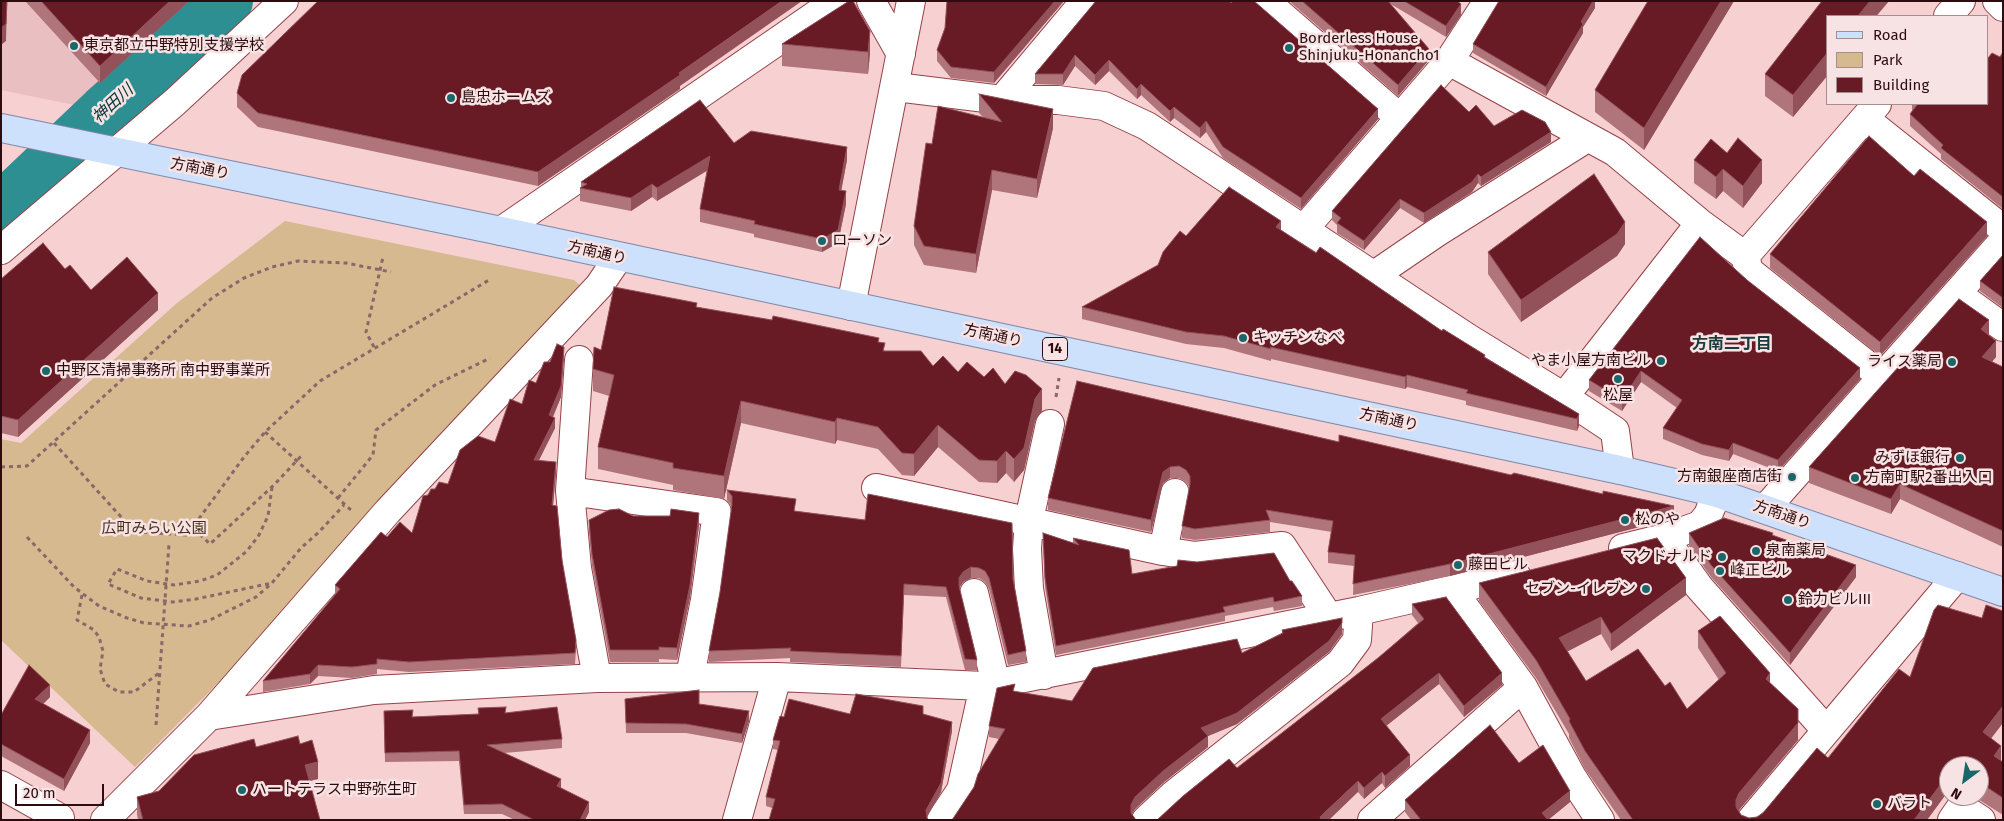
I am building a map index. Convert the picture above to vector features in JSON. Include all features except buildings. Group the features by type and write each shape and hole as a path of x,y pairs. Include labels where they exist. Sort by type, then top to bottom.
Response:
{"main road":[{"name":"方南通り","path":"1,128 501,231 618,258 1065,351 1620,470 1717,493 2003,592"}],"street":[{"path":"1,250 106,151 176,102 284,1"},
{"path":"501,231 836,1"},
{"path":"871,1 901,54"},
{"path":"851,306 912,1"},
{"path":"1002,100 1085,1"},
{"path":"1265,1 1399,117"},
{"path":"1303,230 1449,61 1488,1"},
{"path":"1949,15 1960,1"},
{"path":"1996,1 2003,7"},
{"path":"1449,61 1615,152 1700,224 1745,256 1749,271 1880,376"},
{"path":"896,88 1002,100 1058,100 1104,106 1147,126 1468,338 1615,431 1620,470"},
{"path":"1745,256 1871,111 2003,229"},
{"path":"1373,276 1436,233 1587,138"},
{"path":"1564,397 1700,224"},
{"path":"1765,509 1880,376 1957,294 2003,241"},
{"path":"104,820 209,716 388,511 600,286 618,258"},
{"path":"1957,294 2003,327"},
{"path":"579,360 570,491 577,568 597,678"},
{"path":"1044,675 1029,589 1027,549 1029,520 1050,424"},
{"path":"876,488 1029,520 1163,551 1194,556 1282,546 1328,616"},
{"path":"570,491 717,512 705,600 690,676"},
{"path":"1163,551 1175,493"},
{"path":"1597,555 1664,538 1700,525 1708,515 1717,493"},
{"path":"1664,538 1699,587 1826,730"},
{"path":"209,716 374,690 597,678 777,677 990,685 1453,592 1539,570"},
{"path":"1750,820 1957,576"},
{"path":"1453,592 1523,687 1572,777 1600,820"},
{"path":"941,820 961,790 990,685 974,593"},
{"path":"1146,820 1173,795 1340,663 1357,640 1359,611"},
{"path":"737,820 777,677"},
{"path":"1372,820 1523,687"},
{"path":"2,787 60,818"},
{"path":"1952,820 1961,807 1981,820"}],"path":[{"path":"374,347 366,332 383,257"},
{"path":"1,467 27,466 212,298 244,278 272,267 298,261 346,263 391,272"},
{"path":"54,443 132,529 137,532 187,535 194,529 233,470 265,432 320,381 488,280"},
{"path":"1050,424 1065,351"},
{"path":"338,498 373,455 376,430 435,385 493,357"},
{"path":"265,432 354,513"},
{"path":"194,529 210,544 272,487 303,454"},
{"path":"272,487 268,516 259,535 247,551 217,575 193,583 166,584 140,579 117,569 108,584 141,598 165,601 196,599 272,583"},
{"path":"26,538 82,595 127,618 164,625 189,626 210,620 256,597 272,583 301,548 319,532 344,504"},
{"path":"156,725 169,544"},
{"path":"82,595 77,620 94,630 99,637 103,651 100,672 108,687 124,693 134,692 160,673"}],"shaded area":[{"name":"東京都立中野特別支援学校","path":"1,1 195,1 79,106 1,90"}],"green space":[{"name":"広町みらい公園","path":"285,221 574,280 582,287 282,618 135,767 1,640 1,439 21,443 177,303"}],"waterway":[{"name":"神田川","path":"1,209 104,111 227,1"}],"place":[{"name":"東京都立中野特別支援学校","path":"74,46"},
{"name":"Borderless House Shinjuku-Honancho1","path":"1289,48"},
{"name":"島忠ホームズ","path":"451,98"},
{"name":"ローソン","path":"822,241"},
{"name":"キッチンなべ","path":"1243,338"},
{"name":"やま小屋方南ビル","path":"1661,361"},
{"name":"ライス薬局","path":"1952,362"},
{"name":"中野区清掃事務所 南中野事業所","path":"46,371"},
{"name":"松屋","path":"1618,379"},
{"name":"みずほ銀行","path":"1960,458"},
{"name":"方南銀座商店街","path":"1792,477"},
{"name":"方南町駅2番出入口","path":"1855,478"},
{"name":"松のや","path":"1625,520"},
{"name":"泉南薬局","path":"1756,551"},
{"name":"マクドナルド","path":"1722,557"},
{"name":"藤田ビル","path":"1458,565"},
{"name":"峰正ビル","path":"1720,571"},
{"name":"セブン-イレブン","path":"1646,589"},
{"name":"鈴力ビルIII","path":"1788,600"},
{"name":"ハートテラス中野弥生町","path":"242,790"},
{"name":"バラト","path":"1877,804"}],"district":[{"name":"方南二丁目","path":"1732,345"}]}
